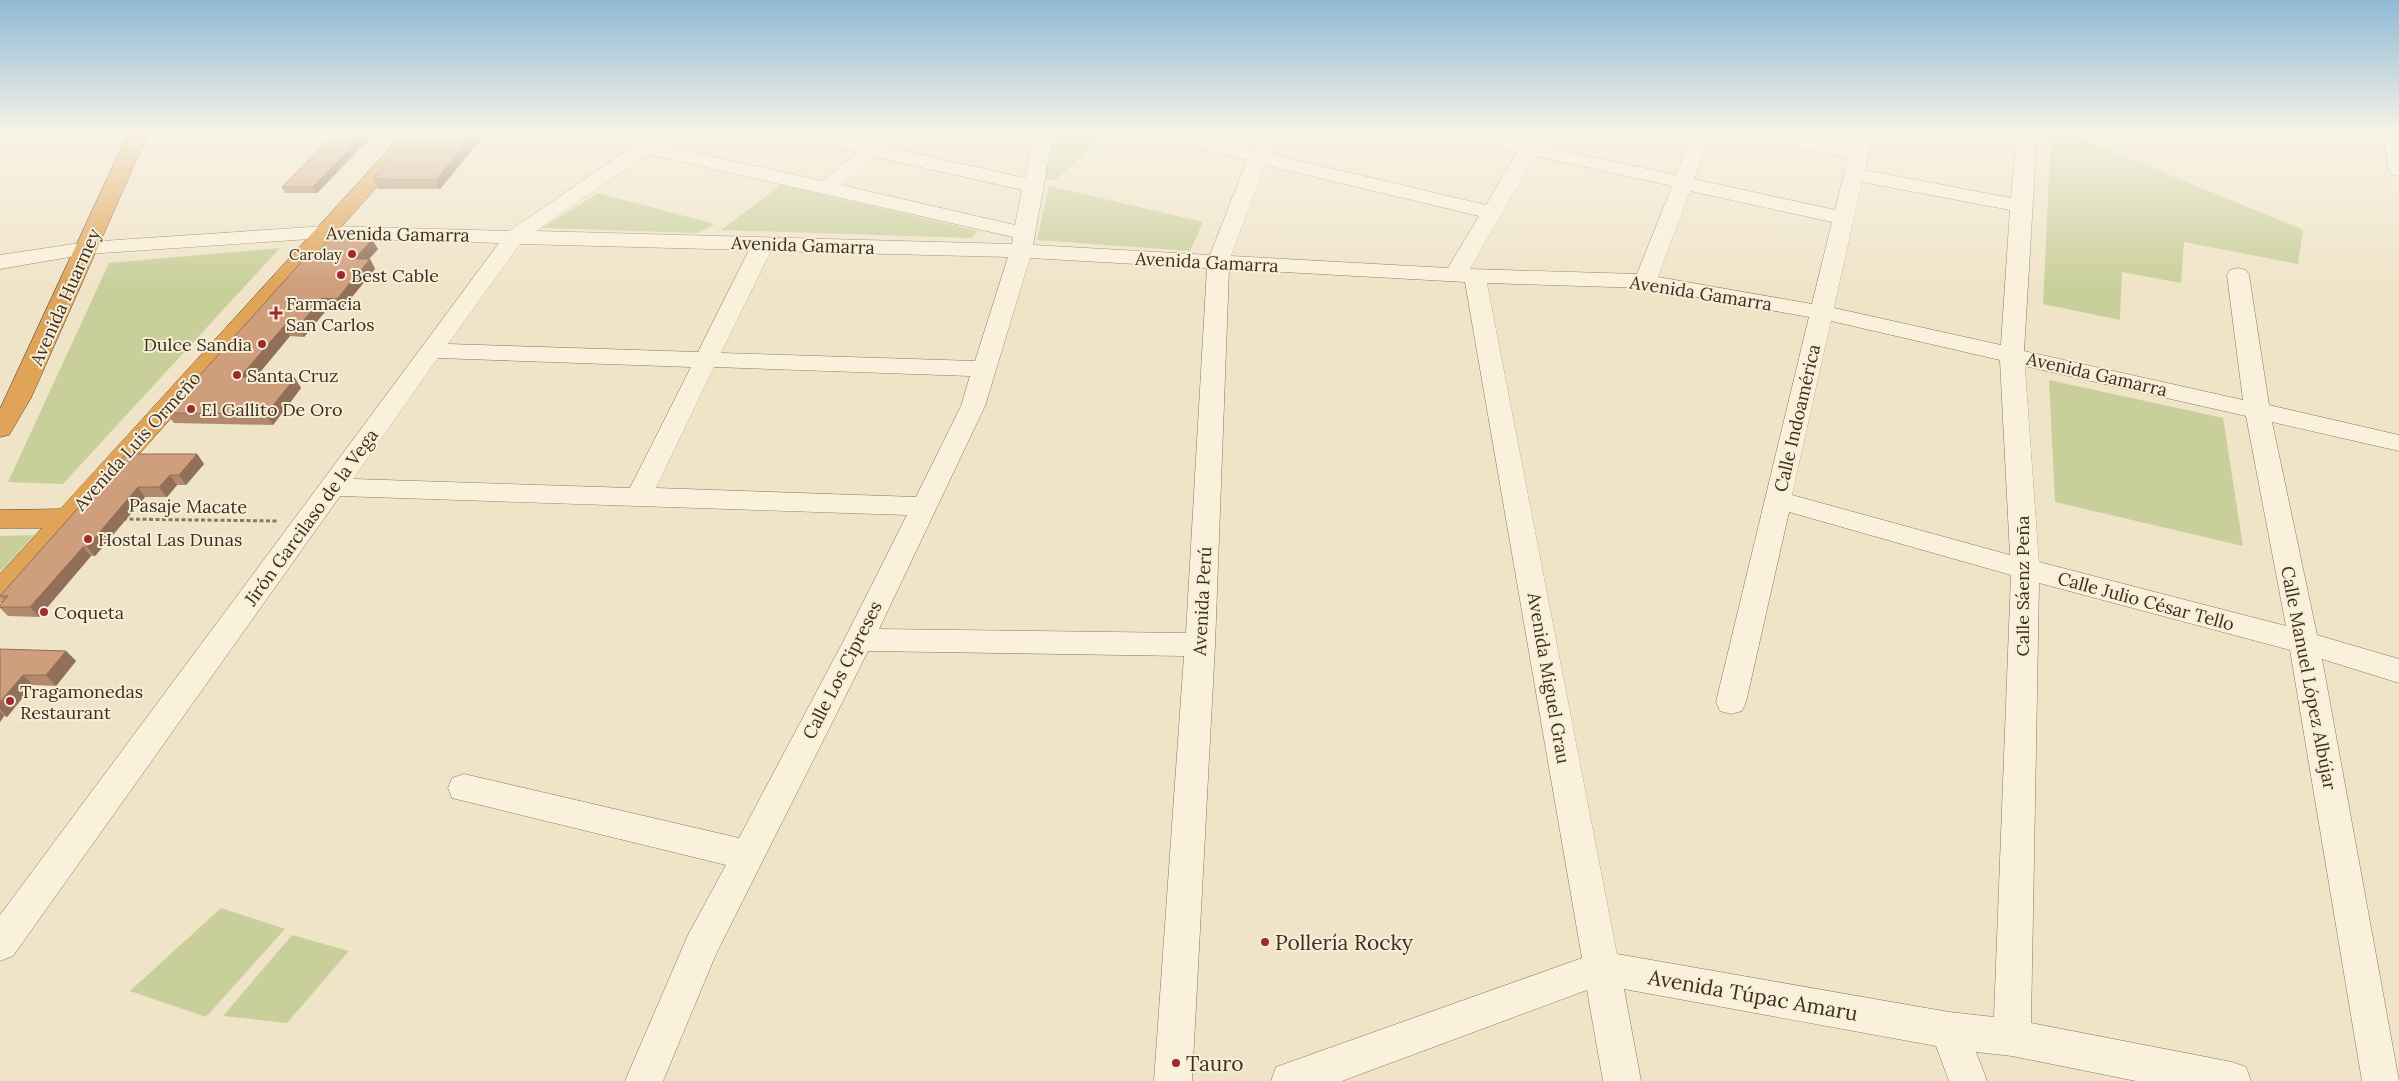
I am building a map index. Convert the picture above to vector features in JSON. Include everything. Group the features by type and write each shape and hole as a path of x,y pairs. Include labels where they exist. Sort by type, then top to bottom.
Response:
{"highway":[{"name":"Avenida Huarmey","path":"0,429 19,398 115,184"},
{"name":"Avenida Luis Ormeño","path":"0,592 368,184"},
{"path":"0,520 67,518"}],"street":[{"name":"Jirón Garcilaso de la Vega","path":"0,944 514,237 590,184"},
{"path":"813,184 1022,242"},
{"path":"826,188 830,184"},
{"path":"1026,184 1033,186"},
{"name":"Avenida Perú","path":"1173,1081 1200,645 1218,263 1247,184"},
{"path":"1370,184 1491,213"},
{"path":"1465,275 1491,213 1508,184"},
{"path":"1645,281 1683,184"},
{"path":"1685,184 1843,218"},
{"name":"Calle Indoamérica","path":"1732,702 1851,184"},
{"path":"1953,184 2021,206"},
{"name":"Calle Sáenz Peña","path":"2012,1038 2025,569 2012,355 2023,184"},
{"name":"Calle Los Cipreses","path":"644,1081 701,947 859,640 922,506 972,406 1022,242 1033,186"},
{"name":"Avenida Gamarra","path":"0,262 87,248 325,232 763,244 1022,242 1218,263 1465,275 1645,281 1821,312 2399,443"},
{"path":"639,496 763,244"},
{"name":"Avenida Miguel Grau","path":"1465,275 1622,1081"},
{"name":"Calle Manuel López Albújar","path":"2238,275 2257,411 2304,642 2381,1081"},
{"path":"431,351 984,370"},
{"path":"333,487 922,506"},
{"name":"Calle Julio César Tello","path":"1778,500 2025,569 2304,642 2399,671"},
{"path":"859,640 1200,645"},
{"path":"464,788 747,855"},
{"path":"1290,1081 1601,968"},
{"name":"Avenida Túpac Amaru","path":"1601,968 1949,1030 2012,1038 2232,1081"},
{"path":"1949,1030 1968,1081"}],"path":[{"name":"Pasaje Macate","path":"116,518 308,522"}],"green space":[{"path":"2049,184 2193,184 2303,230 2298,264 2184,242 2181,283 2122,272 2120,320 2043,304"},
{"path":"781,185 978,231 971,238 721,230"},
{"path":"1049,186 1203,222 1190,251 1037,240"},
{"path":"598,193 715,224 698,233 542,228"},
{"path":"280,248 63,484 8,482 109,263"},
{"path":"2049,380 2223,418 2243,546 2055,502"},
{"path":"34,535 0,572 0,536"},
{"path":"221,908 285,929 206,1017 130,991"},
{"path":"292,935 349,951 287,1023 223,1016"}],"building":[{"path":"285,184 315,184 313,187 282,187"},
{"path":"331,238 372,239 355,259 370,259 337,299 322,298 299,326 284,326 240,377 295,378 266,414 166,413 305,258 311,258"},
{"path":"126,454 197,454 179,475 170,475 159,487 138,487 87,547 83,547 30,607 0,607 8,596 0,596"},
{"path":"0,649 66,651 46,675 23,675 0,702"}],"place":[{"name":"Carolay","path":"352,254"},
{"name":"Best Cable","path":"341,275"},
{"name":"Farmacia San Carlos","path":"276,313"},
{"name":"Dulce Sandia","path":"262,344"},
{"name":"Santa Cruz","path":"237,375"},
{"name":"El Gallito De Oro","path":"191,409"},
{"name":"Hostal Las Dunas","path":"88,539"},
{"name":"Coqueta","path":"44,612"},
{"name":"Tragamonedas Restaurant","path":"10,701"},
{"name":"Pollería Rocky","path":"1265,942"},
{"name":"Tauro","path":"1176,1063"}]}
